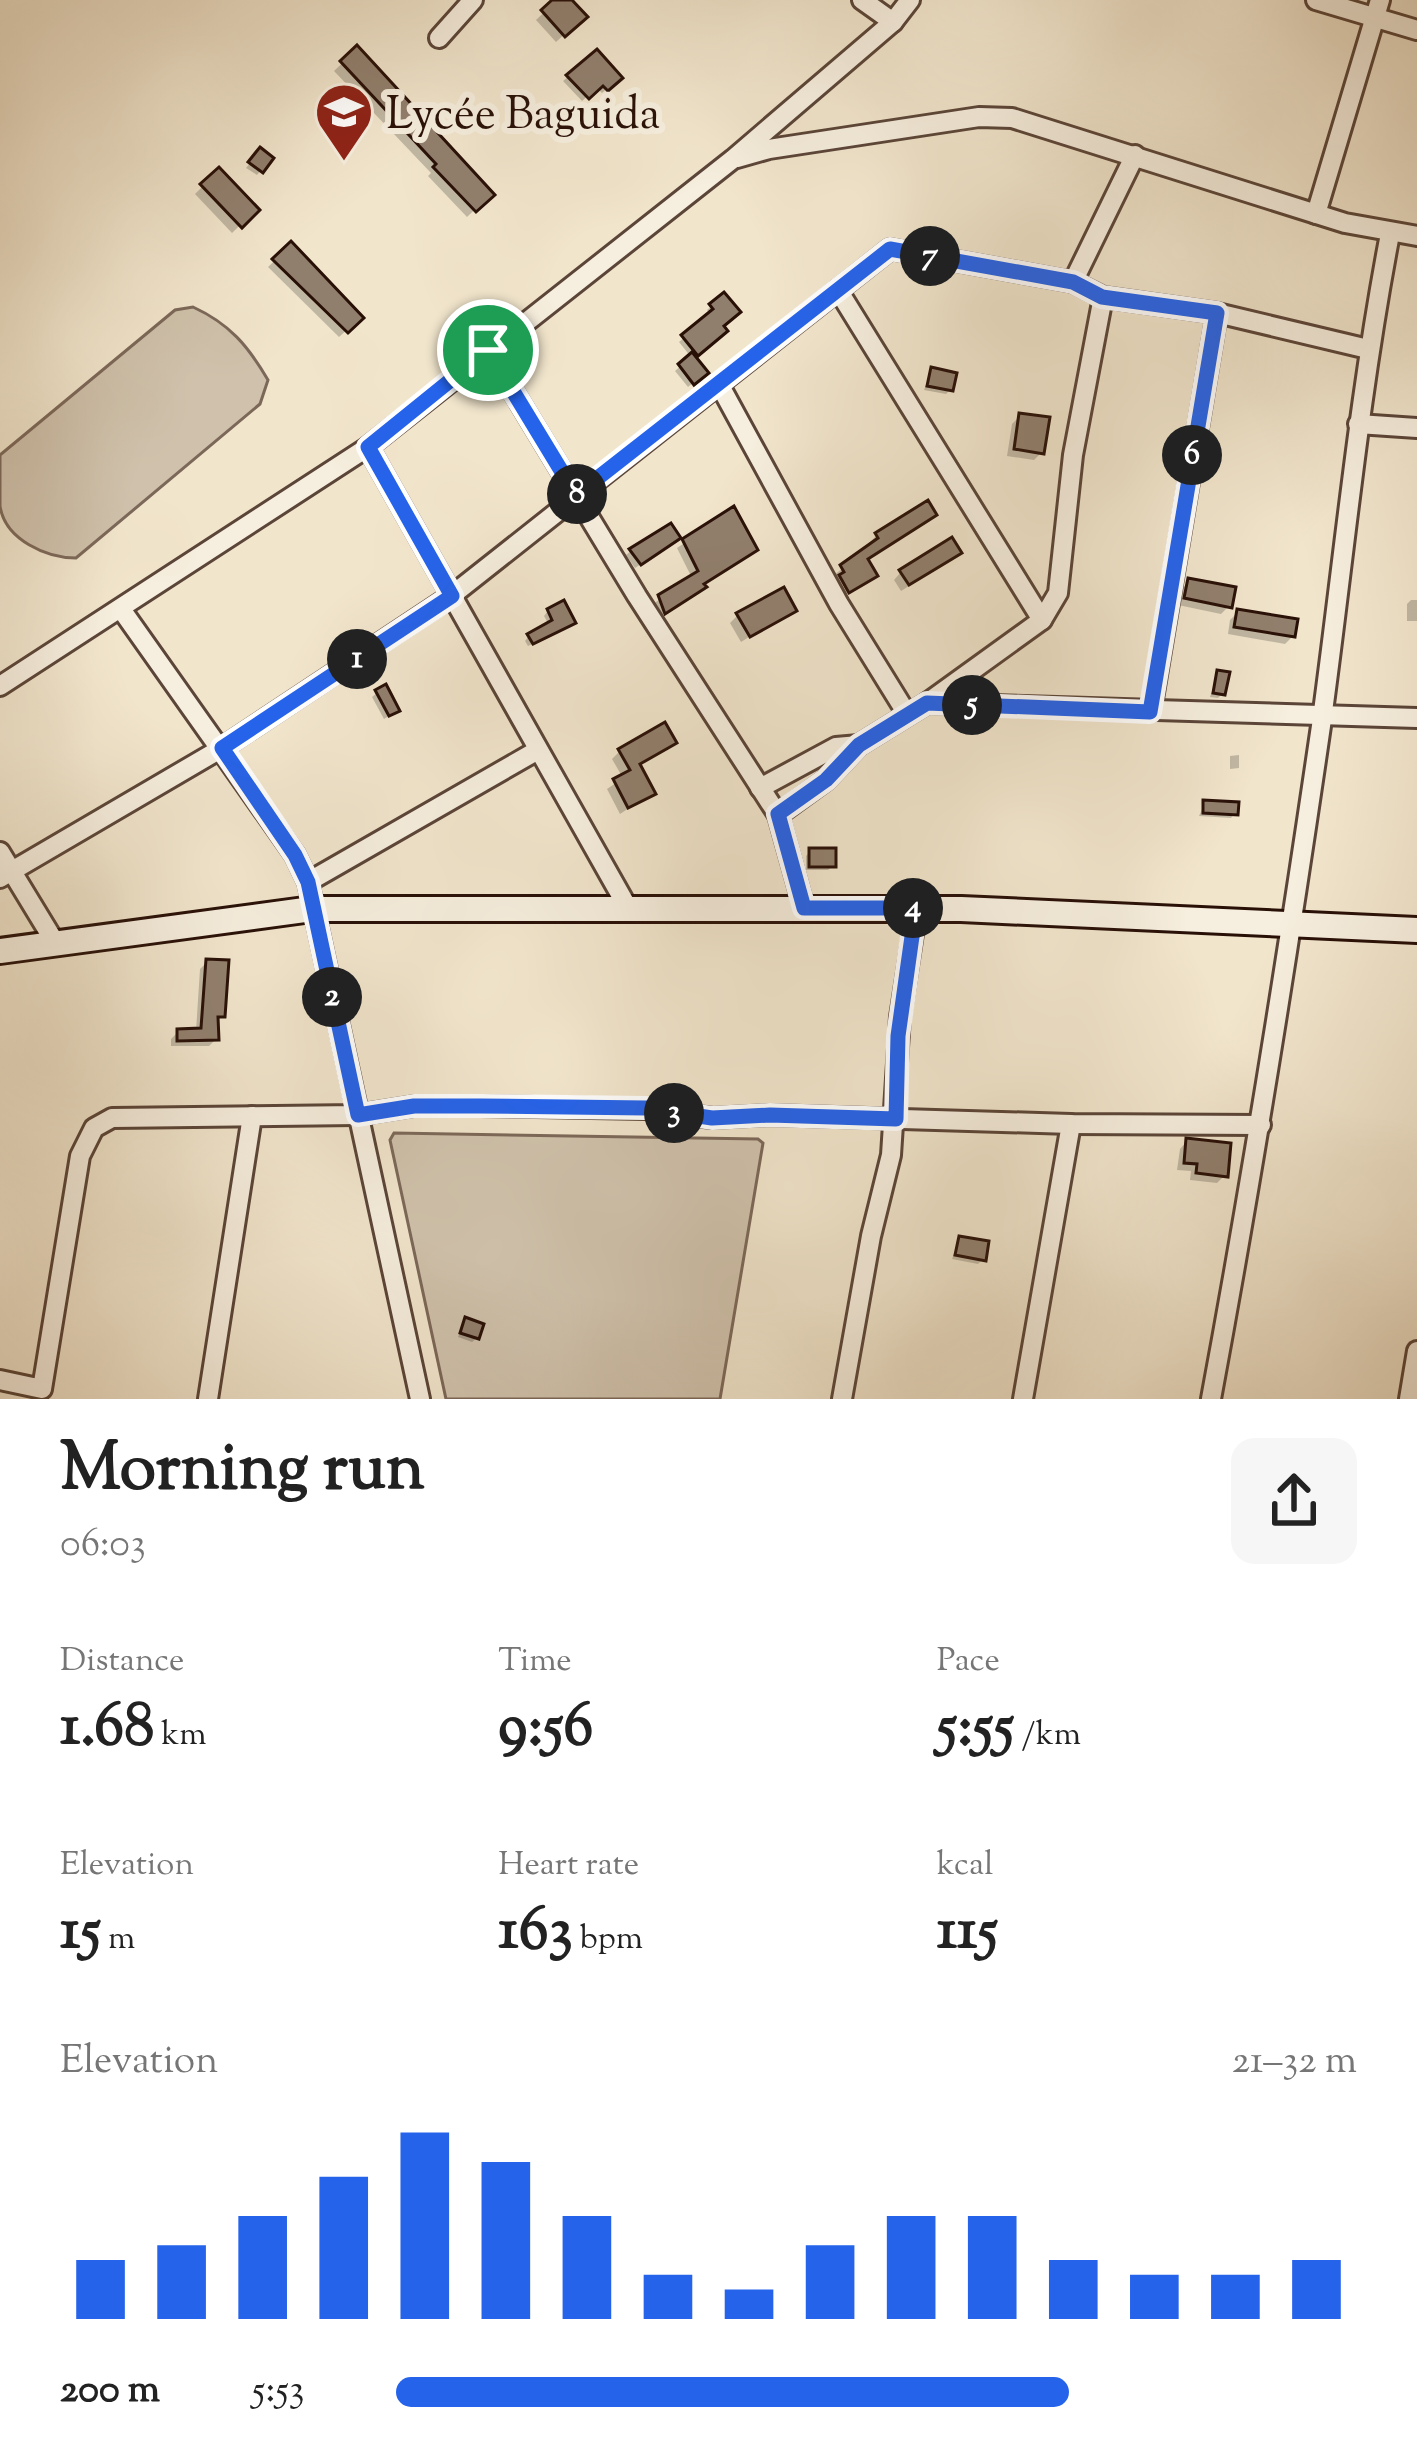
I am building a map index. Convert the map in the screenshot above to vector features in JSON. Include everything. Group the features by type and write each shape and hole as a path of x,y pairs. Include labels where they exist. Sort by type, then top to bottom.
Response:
{"street":[{"path":"439,38 472,0"},
{"path":"862,0 893,22"},
{"path":"0,686 368,447 733,159 893,22 910,0"},
{"path":"1316,0 1378,9 1417,30"},
{"path":"1316,214 1378,9"},
{"path":"733,159 769,149 979,117 1041,124 1316,214 1390,234 1417,236"},
{"path":"1073,282 1135,155"},
{"path":"1211,1399 1262,1125 1322,716 1368,349 1390,234"},
{"path":"6,875 222,748 452,596 890,249 1073,282 1102,297 1217,313 1368,349"},
{"path":"838,290 1042,620"},
{"path":"778,814 826,780 859,745 927,703 1042,620 1058,593 1073,455 1102,297"},
{"path":"1150,712 1217,313"},
{"path":"488,350 778,814 804,908"},
{"path":"719,384 838,604 907,714"},
{"path":"1358,424 1417,428"},
{"path":"368,447 628,908"},
{"path":"121,609 222,748 295,855 308,882 420,1399"},
{"path":"927,703 1417,718"},
{"path":"760,788 836,746 859,745"},
{"path":"308,882 538,750"},
{"path":"0,852 6,875 56,944"},
{"path":"842,1399 896,1119 898,1036 916,908"},
{"path":"0,951 312,909 916,908 1417,930"},
{"path":"0,1380 42,1389 80,1156 94,1128 112,1118 358,1115 414,1106 571,1106 646,1108 712,1118 770,1115 1262,1125"},
{"path":"208,1399 252,1116"},
{"path":"1023,1399 1071,1124"},
{"path":"1409,1399 1417,1351"}],"shaded area":[{"path":"193,307 228,329 253,357 268,380 260,404 76,558 29,545 10,528 0,506 0,455 175,310"},
{"path":"394,1133 758,1139 763,1143 720,1399 446,1399 390,1140"}],"building":[{"path":"552,0 572,0 588,17 565,37 541,10"},
{"path":"357,45 495,195 476,212 340,61"},
{"path":"597,49 623,78 608,91 603,86 589,99 566,75"},
{"path":"260,147 274,158 263,173 248,162"},
{"path":"219,167 260,210 242,228 200,184"},
{"path":"291,241 364,318 348,333 272,259"},
{"path":"724,292 741,312 724,326 728,331 698,356 681,335 713,309 709,304"},
{"path":"692,352 709,373 694,385 678,364"},
{"path":"931,367 957,373 953,391 927,386"},
{"path":"1019,413 1050,417 1044,454 1014,449"},
{"path":"928,500 937,515 868,559 878,576 849,593 839,575 844,572 840,565 878,538 875,533"},
{"path":"734,506 758,550 665,614 658,595 698,571 682,539"},
{"path":"671,523 681,538 641,565 629,549"},
{"path":"952,537 962,553 909,585 899,570"},
{"path":"1188,578 1236,587 1232,608 1184,598"},
{"path":"784,587 797,611 750,637 736,613"},
{"path":"564,600 576,623 533,644 527,634 552,620 547,609"},
{"path":"1237,609 1298,619 1295,637 1234,627"},
{"path":"1217,670 1230,672 1225,695 1213,693"},
{"path":"386,684 400,711 389,716 375,690"},
{"path":"665,722 677,743 640,764 656,794 628,808 613,779 630,770 618,749"},
{"path":"1203,800 1239,802 1238,815 1203,813"},
{"path":"809,848 836,848 836,867 809,867"},
{"path":"206,959 229,960 225,1017 218,1017 219,1040 177,1041 177,1029 201,1028"},
{"path":"1186,1138 1231,1143 1228,1177 1196,1173 1197,1164 1184,1163"},
{"path":"959,1236 989,1241 986,1261 955,1255"},
{"path":"465,1317 484,1324 479,1339 460,1333"}],"place":[{"name":"Lycée Baguida","path":"344,163"}],"route":[{"path":"890,249 1073,282 1102,297 1217,313 1150,712 927,703 859,745 826,780 778,814 804,908 916,908 898,1036 896,1119 712,1118 646,1108 480,1106 414,1106 358,1115 308,882 295,855 222,748 452,596 368,447 488,350 576,495 890,249"}]}
